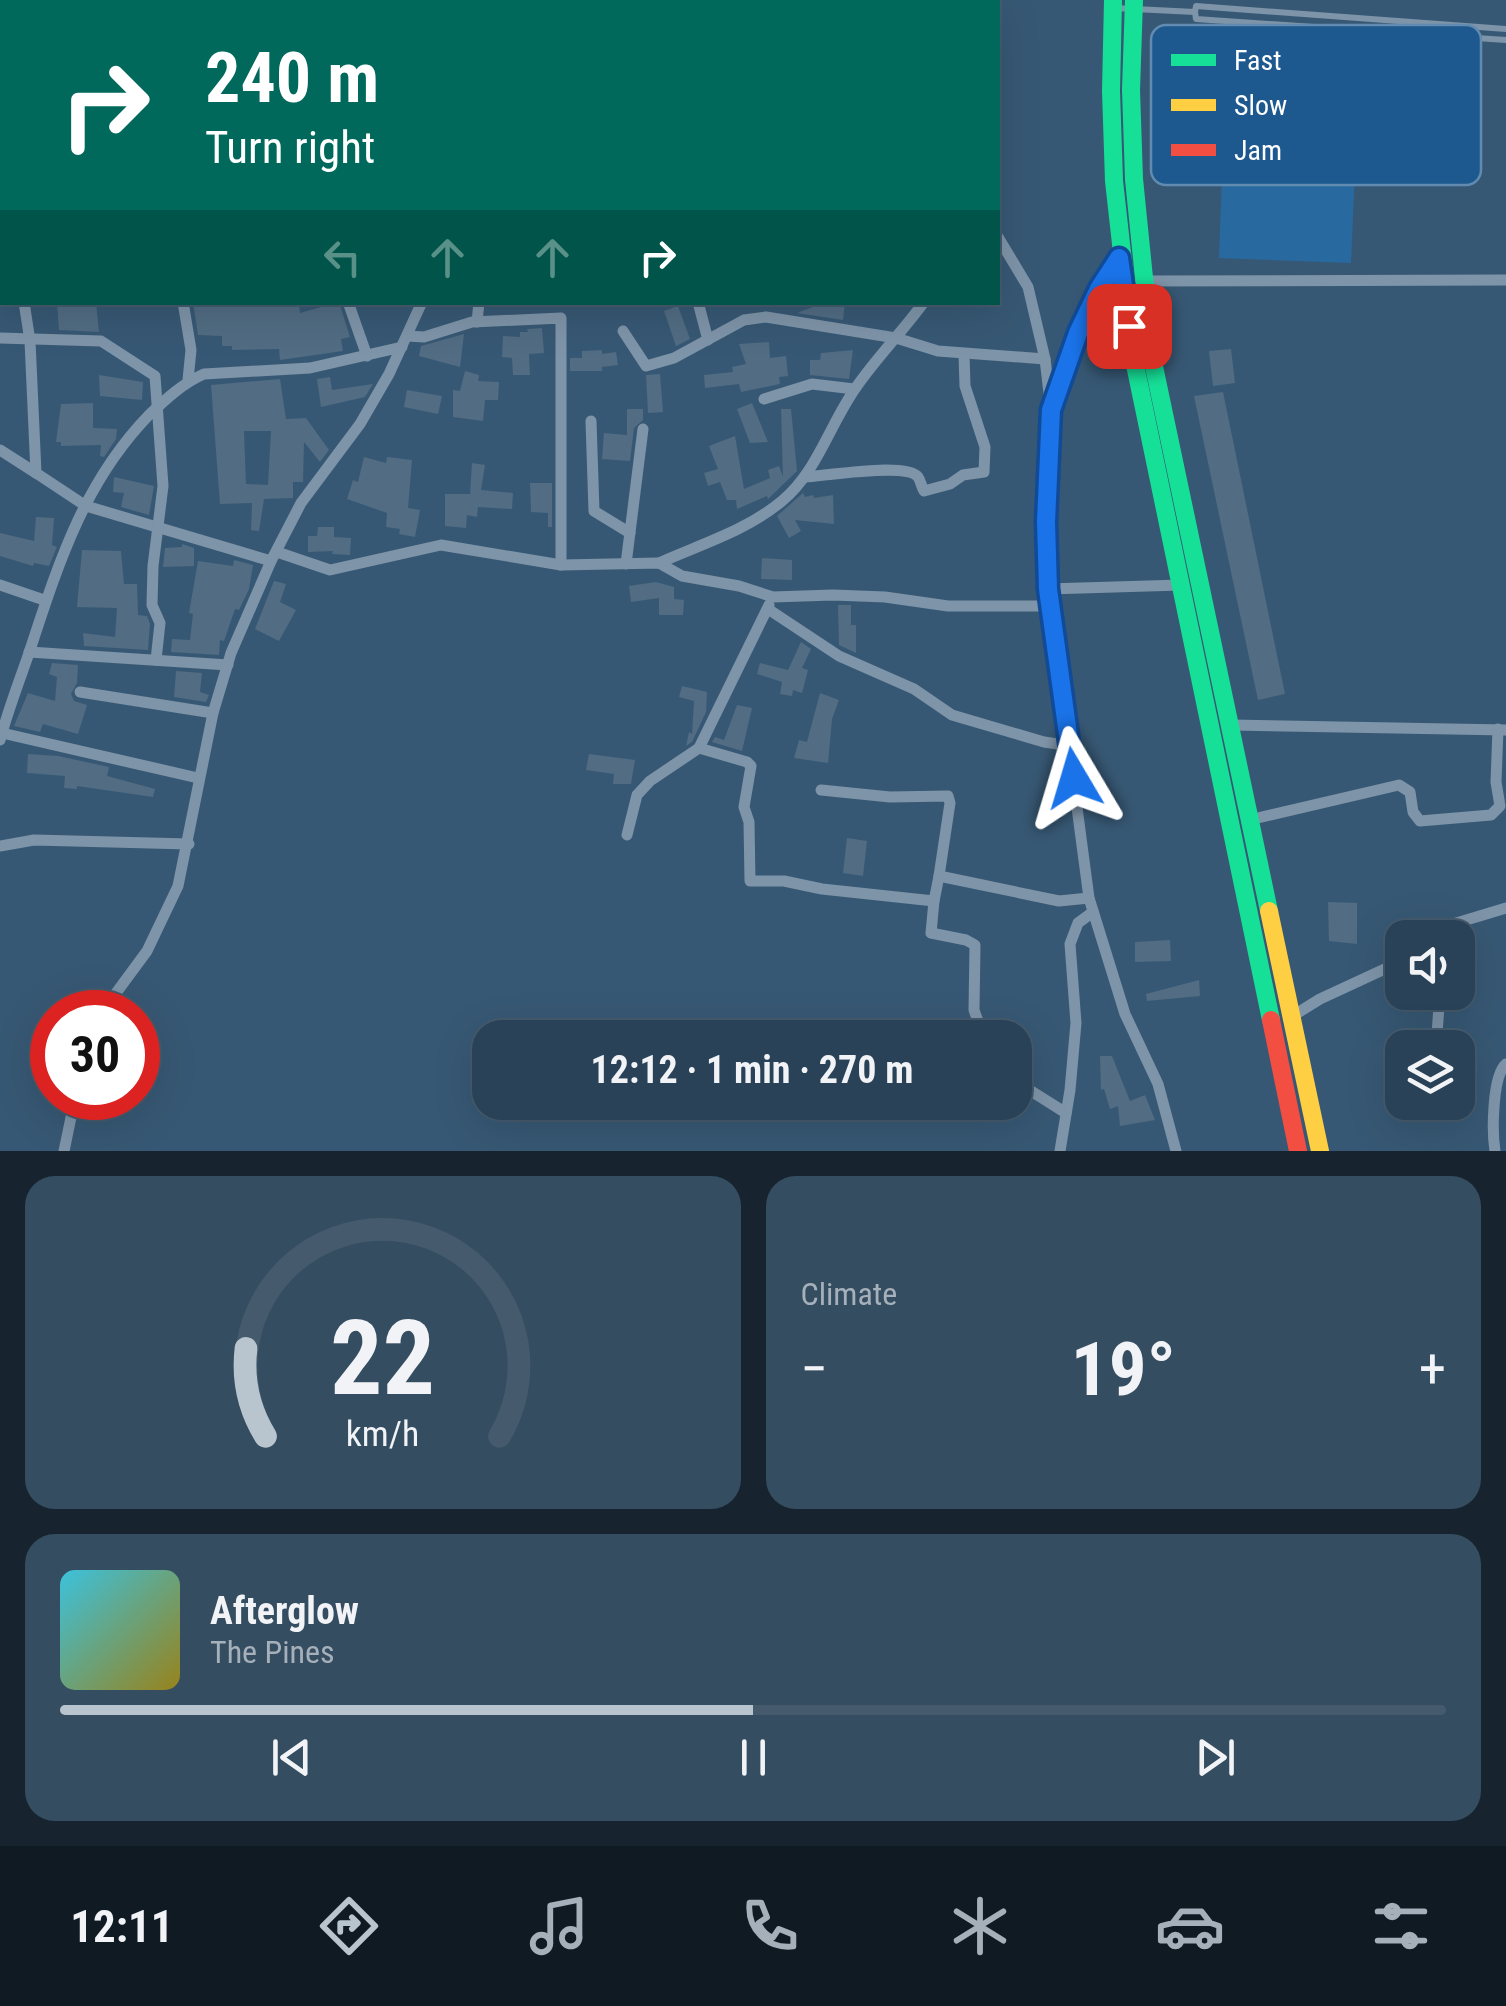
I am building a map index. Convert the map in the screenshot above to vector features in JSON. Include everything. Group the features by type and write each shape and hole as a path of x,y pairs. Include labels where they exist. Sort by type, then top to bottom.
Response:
{"street":[{"path":"1113,4 1112,152 1119,258 1134,360 1230,725 1320,1151"},
{"path":"1134,4 1131,152 1141,281 1181,585 1298,1151"},
{"path":"1000,240 1028,287 1045,359 1051,410 1046,522 1048,589 1089,898 1124,1014 1158,1084 1176,1151"},
{"path":"1051,410 1078,333 1119,258"},
{"path":"1141,281 1506,280"},
{"path":"24,305 30,341 36,473"},
{"path":"184,305 192,350 188,380"},
{"path":"349,305 367,356"},
{"path":"119,990 158,932 178,886 213,713 228,665 274,557 302,503 360,424 421,305"},
{"path":"477,322 479,305"},
{"path":"699,305 708,340"},
{"path":"0,450 86,506 322,570 442,545 562,564 659,562 750,522 805,478 854,389 922,305"},
{"path":"198,778 1,737 44,600 101,473 121,444 188,380 204,374 310,368 367,356 477,322 558,317 563,321 562,564"},
{"path":"624,331 646,366 674,358 744,320 766,317 896,338 923,348 1045,359"},
{"path":"0,338 89,340 106,344 154,373 163,486 156,526 152,605 160,623 156,660"},
{"path":"805,478 884,470 912,473 924,491 950,484 963,475 984,472 985,447 965,386 964,354"},
{"path":"764,399 812,384 854,389"},
{"path":"591,421 594,511 630,533"},
{"path":"626,564 643,429"},
{"path":"659,562 682,576 739,586 770,603 839,656 914,690 952,716 1071,746"},
{"path":"0,585 44,600"},
{"path":"1048,589 1181,585"},
{"path":"770,603 833,595 948,606 1050,606"},
{"path":"627,836 638,795 650,781 699,748 770,603"},
{"path":"29,652 228,665"},
{"path":"0,690 14,692"},
{"path":"80,692 213,713"},
{"path":"1230,725 1502,730 1496,776 1500,806 1491,815 1420,821 1413,812 1410,792 1399,785 1249,820"},
{"path":"699,748 751,766 744,800 750,822 750,881 784,881 934,901"},
{"path":"821,790 890,797 948,796 931,933 975,945 974,1010 978,1020"},
{"path":"0,846 34,840 189,844"},
{"path":"939,876 1059,902 1089,898"},
{"path":"1466,920 1506,908"},
{"path":"1060,1151 1076,1023 1070,944 1078,923 1094,912"},
{"path":"1291,1017 1385,969"},
{"path":"1494,1151 1498,1074 1506,1064"},
{"path":"1032,1092 1066,1113"},
{"path":"64,1151 70,1120"}],"lane":[{"path":"1113,4 1195,12"},
{"path":"1285,25 1196,19 1196,6 1452,25"},
{"path":"1481,27 1506,29"},
{"path":"1481,38 1506,40"}],"shaded area":[{"path":"1222,185 1354,185 1351,263 1219,258"}],"building":[{"path":"57,305 96,305 99,332 59,330"},
{"path":"193,305 299,305 300,313 340,305 350,337 341,339 343,351 280,360 279,349 232,350 232,346 222,346 222,336 198,335"},
{"path":"818,305 845,305 843,320 797,313"},
{"path":"678,306 690,339 676,346 664,311"},
{"path":"542,328 544,353 529,354 530,375 513,375 512,358 502,357 503,336 520,337 520,332 528,332 527,329"},
{"path":"464,334 460,367 419,356 421,346"},
{"path":"769,342 770,358 786,356 788,376 779,377 780,384 741,392 739,384 705,388 704,375 733,372 732,367 746,364 739,344"},
{"path":"1231,349 1235,383 1213,386 1209,351"},
{"path":"602,350 602,354 616,352 618,365 602,367 602,371 570,371 570,358 582,358 582,351"},
{"path":"853,350 849,379 810,375 810,360 820,360 821,353"},
{"path":"465,371 479,375 478,381 499,382 498,400 485,400 483,421 453,417 453,390 460,391"},
{"path":"660,374 663,412 648,413 646,375"},
{"path":"99,375 143,382 142,400 100,396"},
{"path":"330,377 332,390 373,384 365,397 321,407 317,379"},
{"path":"280,379 286,419 306,418 329,450 320,462 304,442 303,482 293,482 293,498 264,499 259,531 251,530 252,503 220,504 211,385","holes":["244,431 271,431 268,485 246,484"]},
{"path":"407,390 442,396 438,414 404,407"},
{"path":"1223,392 1285,694 1258,700 1194,396"},
{"path":"93,403 93,428 117,429 116,439 104,457 100,456 101,445 61,446 61,442 56,442 61,404"},
{"path":"752,403 768,442 750,443 737,409"},
{"path":"627,409 643,409 643,420 634,428 630,461 602,459 604,433 627,435"},
{"path":"781,409 791,409 797,471 768,499 767,496 737,509 736,500 727,500 720,482 708,486 704,473 718,469 709,446 735,436 744,489 770,478 768,470 779,466 783,477"},
{"path":"364,457 386,463 387,457 412,460 408,508 420,510 415,537 386,527 387,513 347,499 353,480 358,482"},
{"path":"472,463 485,465 481,490 513,493 512,509 478,507 477,517 467,515 466,528 445,526 445,494 470,494"},
{"path":"114,477 154,486 149,515 121,507 124,493 113,492"},
{"path":"530,483 552,483 552,527 548,527 548,513 531,512"},
{"path":"803,493 814,498 833,495 834,524 795,520 801,531 789,538 777,516"},
{"path":"36,517 54,518 52,545 57,547 49,566 33,566 0,556 0,533 34,541"},
{"path":"318,527 334,527 334,537 351,538 350,555 308,552 308,536 317,536"},
{"path":"182,544 194,548 194,566 163,567 165,548"},
{"path":"82,550 121,551 124,584 137,584 138,615 147,616 150,624 148,650 84,646 83,633 115,637 117,608 77,607"},
{"path":"762,558 792,560 792,580 761,579"},
{"path":"234,560 253,565 249,589 239,610 235,609 224,641 220,640 219,655 171,652 172,639 190,640 193,614 189,613 198,561 233,566"},
{"path":"274,581 286,584 280,602 296,610 279,641 255,629"},
{"path":"656,582 674,587 674,599 684,600 683,615 659,615 659,598 631,602 629,586"},
{"path":"838,605 851,605 856,653 839,645"},
{"path":"801,642 811,649 802,668 808,670 802,693 793,690 792,696 780,694 782,682 757,674 760,663 788,670"},
{"path":"52,663 78,665 77,683 71,694 74,701 87,705 78,734 43,724 40,732 14,726 28,693 55,701 57,677 49,674"},
{"path":"176,671 202,673 200,692 209,695 206,702 174,697"},
{"path":"682,686 707,692 706,712 692,742 686,746 689,732 692,734 694,701 679,697"},
{"path":"820,693 839,700 832,719 828,763 794,758 799,740 807,742"},
{"path":"737,705 752,708 742,751 712,742 715,737 724,740"},
{"path":"28,754 109,767 107,776 155,789 153,797 77,786 64,788 65,776 27,773"},
{"path":"589,754 635,760 631,784 613,784 614,774 586,770"},
{"path":"847,838 867,841 863,876 843,873"},
{"path":"1328,902 1357,903 1357,944 1329,941"},
{"path":"1170,940 1171,961 1135,962 1135,942"},
{"path":"1199,980 1200,996 1147,1001 1146,994"},
{"path":"1100,1056 1112,1056 1130,1101 1145,1095 1155,1120 1120,1126 1118,1106 1110,1109 1104,1089 1101,1090"}],"traffic: fast":[{"path":"1113,0 1114,181 1134,360 1271,1020"},
{"path":"1134,0 1134,179 1152,357 1269,911"}],"traffic: slow":[{"path":"1269,911 1320,1151"}],"traffic: jam":[{"path":"1271,1020 1298,1151"}],"route":[{"path":"1074,778 1048,589 1046,522 1051,410 1078,333 1119,258 1129,326"}]}
